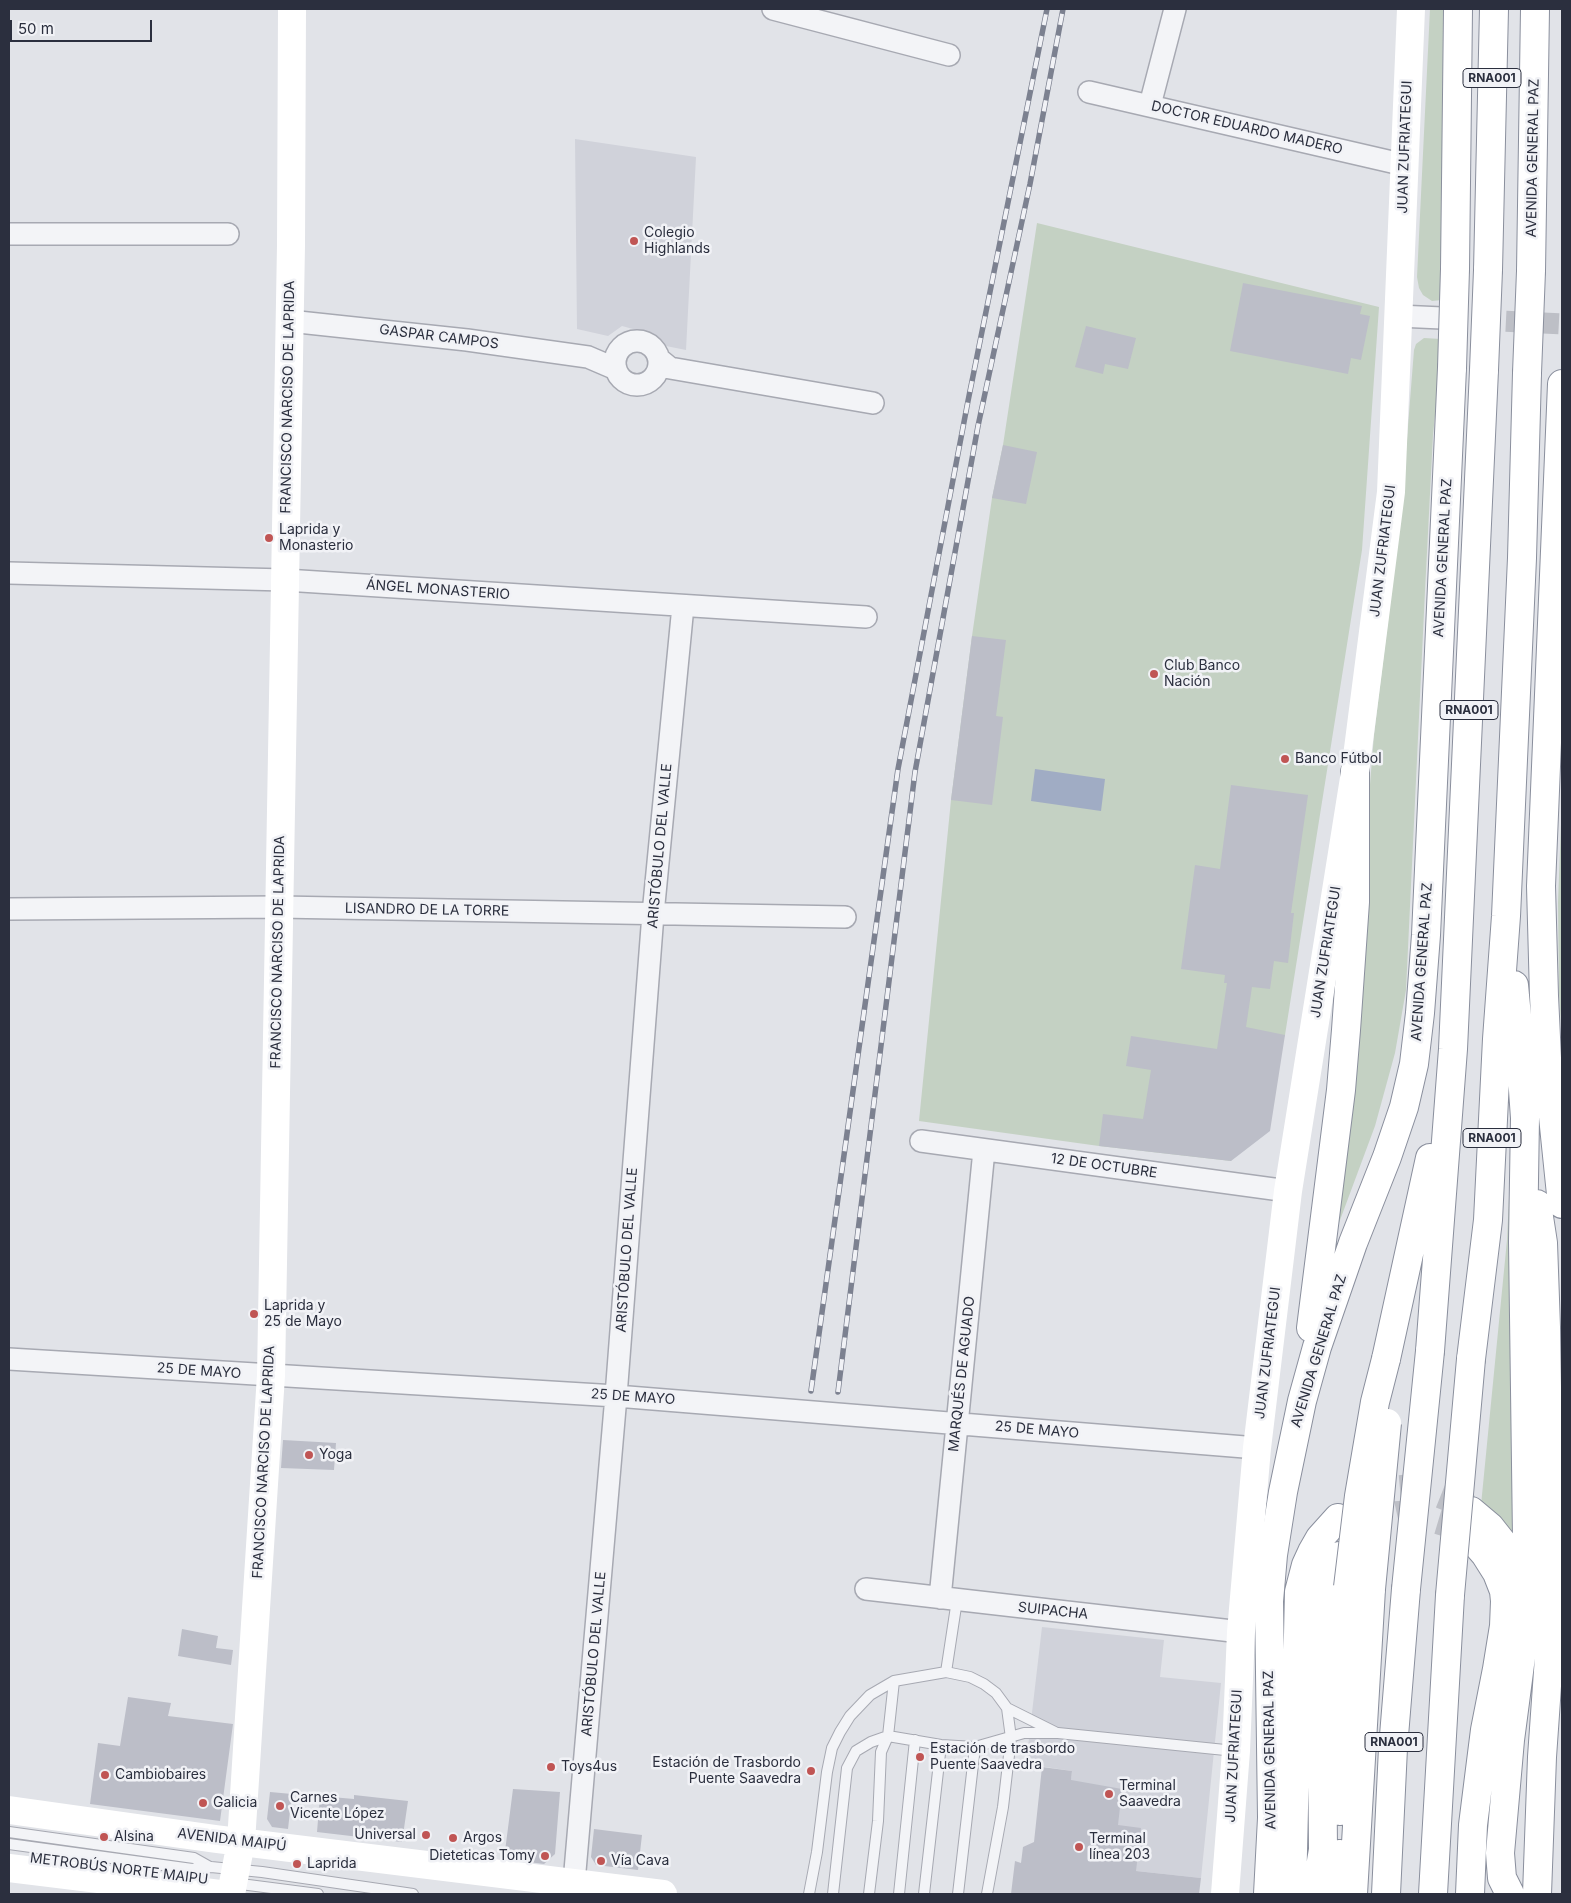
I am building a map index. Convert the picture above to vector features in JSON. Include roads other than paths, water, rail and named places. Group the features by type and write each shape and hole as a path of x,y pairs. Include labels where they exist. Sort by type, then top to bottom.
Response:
{"main road":[{"name":"FRANCISCO NARCISO DE LAPRIDA","path":"222,1881 241,1842 271,1375 289,321 292,9"},
{"name":"JUAN ZUFRIATEGUI","path":"1225,1894 1236,1751 1240,1632 1257,1448 1288,1191 1356,772 1391,492 1411,9"},
{"name":"AVENIDA GENERAL PAZ","path":"1268,1894 1283,1818 1269,1601 1273,1555 1302,1401 1335,1294 1404,1107 1414,1064 1420,1013 1426,935 1452,368 1458,9"},
{"path":"1474,9 1475,48 1490,147"},
{"name":"RNA001","path":"1386,1894 1394,1748 1406,1589 1430,1351 1453,1049 1488,270 1494,9"},
{"name":"AVENIDA GENERAL PAZ","path":"1433,1894 1450,1595 1471,1359 1488,1220 1497,1039 1506,916 1522,558 1535,9"},
{"path":"1534,64 1546,9"},
{"path":"1562,384 1541,886 1547,1058 1562,1204"},
{"path":"1302,1401 1344,1056 1355,902 1356,772"},
{"path":"1506,916 1520,1048 1524,1118 1523,1242 1527,1538 1524,1634 1510,1740 1500,1853 1502,1878 1510,1894"},
{"path":"1328,1894 1339,1861 1360,1588 1386,1441 1388,1353 1453,1049"},
{"path":"1524,1118 1543,1243 1546,1328 1550,1643 1539,1825 1537,1894"},
{"path":"1292,1894 1283,1818 1299,1592 1312,1552 1320,1538 1338,1518"},
{"path":"1470,1894 1473,1825 1485,1730 1498,1662 1506,1601 1503,1585 1485,1554 1471,1524 1490,1527 1509,1552 1517,1572 1525,1608"},
{"path":"1303,1894 1317,1874 1323,1850 1321,1606 1328,1575 1339,1556"},
{"path":"1353,1894 1360,1588"},
{"name":"AVENIDA MAIPÚ","path":"9,1810 574,1888 663,1894"},
{"path":"9,1868 222,1881"}],"street":[{"path":"1150,105 1175,9"},
{"path":"788,10 949,55"},
{"name":"DOCTOR EDUARDO MADERO","path":"1089,92 1405,164"},
{"path":"9,234 228,234"},
{"path":"1398,316 1442,318"},
{"name":"GASPAR CAMPOS","path":"289,321 467,340 617,360"},
{"path":"630,342 643,342 653,348 662,367 646,383 631,384 619,376 617,360 625,345 630,342"},
{"path":"662,367 872,403"},
{"name":"ÁNGEL MONASTERIO","path":"9,572 285,580 866,617"},
{"name":"ARISTÓBULO DEL VALLE","path":"574,1888 616,1396 653,914 683,606"},
{"name":"LISANDRO DE LA TORRE","path":"9,909 279,907 845,917"},
{"name":"12 DE OCTUBRE","path":"921,1141 1288,1191"},
{"name":"MARQUÉS DE AGUADO","path":"949,1599 957,1423 984,1150"},
{"name":"25 DE MAYO","path":"9,1359 616,1396 1257,1448"},
{"name":"SUIPACHA","path":"866,1589 1240,1632"}],"lane":[{"path":"946,1672 949,1599"},
{"path":"809,1894 832,1748 850,1716 870,1695 894,1681 946,1672 970,1676 996,1693 1007,1708 1058,1733"},
{"path":"869,1894 878,1821 881,1752 888,1736 894,1681"},
{"path":"987,1894 1003,1807 1011,1738 1007,1708"},
{"path":"833,1894 847,1768 856,1752 871,1742 888,1736 941,1745 975,1748 1024,1733 1058,1733 1236,1751"},
{"path":"899,1894 915,1740"},
{"path":"924,1894 941,1745"},
{"path":"958,1894 975,1748"},
{"name":"METROBÚS NORTE MAIPU","path":"9,1832 194,1858 222,1881"},
{"name":"METROBÚS NORTE MAIPU","path":"67,1840 101,1856"},
{"name":"METROBÚS NORTE MAIPU","path":"9,1844 192,1869 222,1881 262,1872 412,1894"},
{"path":"64,1852 102,1845"},
{"name":"METROBÚS NORTE MAIPU","path":"9,1854 318,1894"}],"water":[{"path":"1035,769 1105,779 1101,811 1031,801"}],"tunnel":[{"path":"1442,318 1562,324"},
{"path":"1360,1501 1390,1490 1412,1488 1435,1492 1460,1502 1471,1511"},
{"path":"1360,1533 1378,1520 1398,1515 1421,1515 1451,1524 1470,1537"}],"railway":[{"path":"811,1391 898,769 968,401 1047,9"},
{"path":"838,1392 915,772 978,426 1030,184 1063,9"}],"place":[{"name":"Colegio Highlands","path":"634,241"},
{"name":"Laprida y Monasterio","path":"269,538"},
{"name":"Club Banco Nación","path":"1154,674"},
{"name":"Banco Fútbol","path":"1285,759"},
{"name":"Laprida y 25 de Mayo","path":"254,1314"},
{"name":"Yoga","path":"309,1455"},
{"name":"Estación de trasbordo Puente Saavedra","path":"920,1757"},
{"name":"Toys4us","path":"551,1767"},
{"name":"Estación de Trasbordo Puente Saavedra","path":"811,1771"},
{"name":"Cambiobaires","path":"105,1775"},
{"name":"Terminal Saavedra","path":"1109,1794"},
{"name":"Galicia","path":"203,1803"},
{"name":"Carnes Vicente López","path":"280,1806"},
{"name":"Universal","path":"426,1835"},
{"name":"Alsina","path":"104,1837"},
{"name":"Argos","path":"453,1838"},
{"name":"Terminal línea 203","path":"1079,1847"},
{"name":"Dieteticas Tomy","path":"545,1856"},
{"name":"Vía Cava","path":"601,1861"},
{"name":"Laprida","path":"297,1864"}]}
